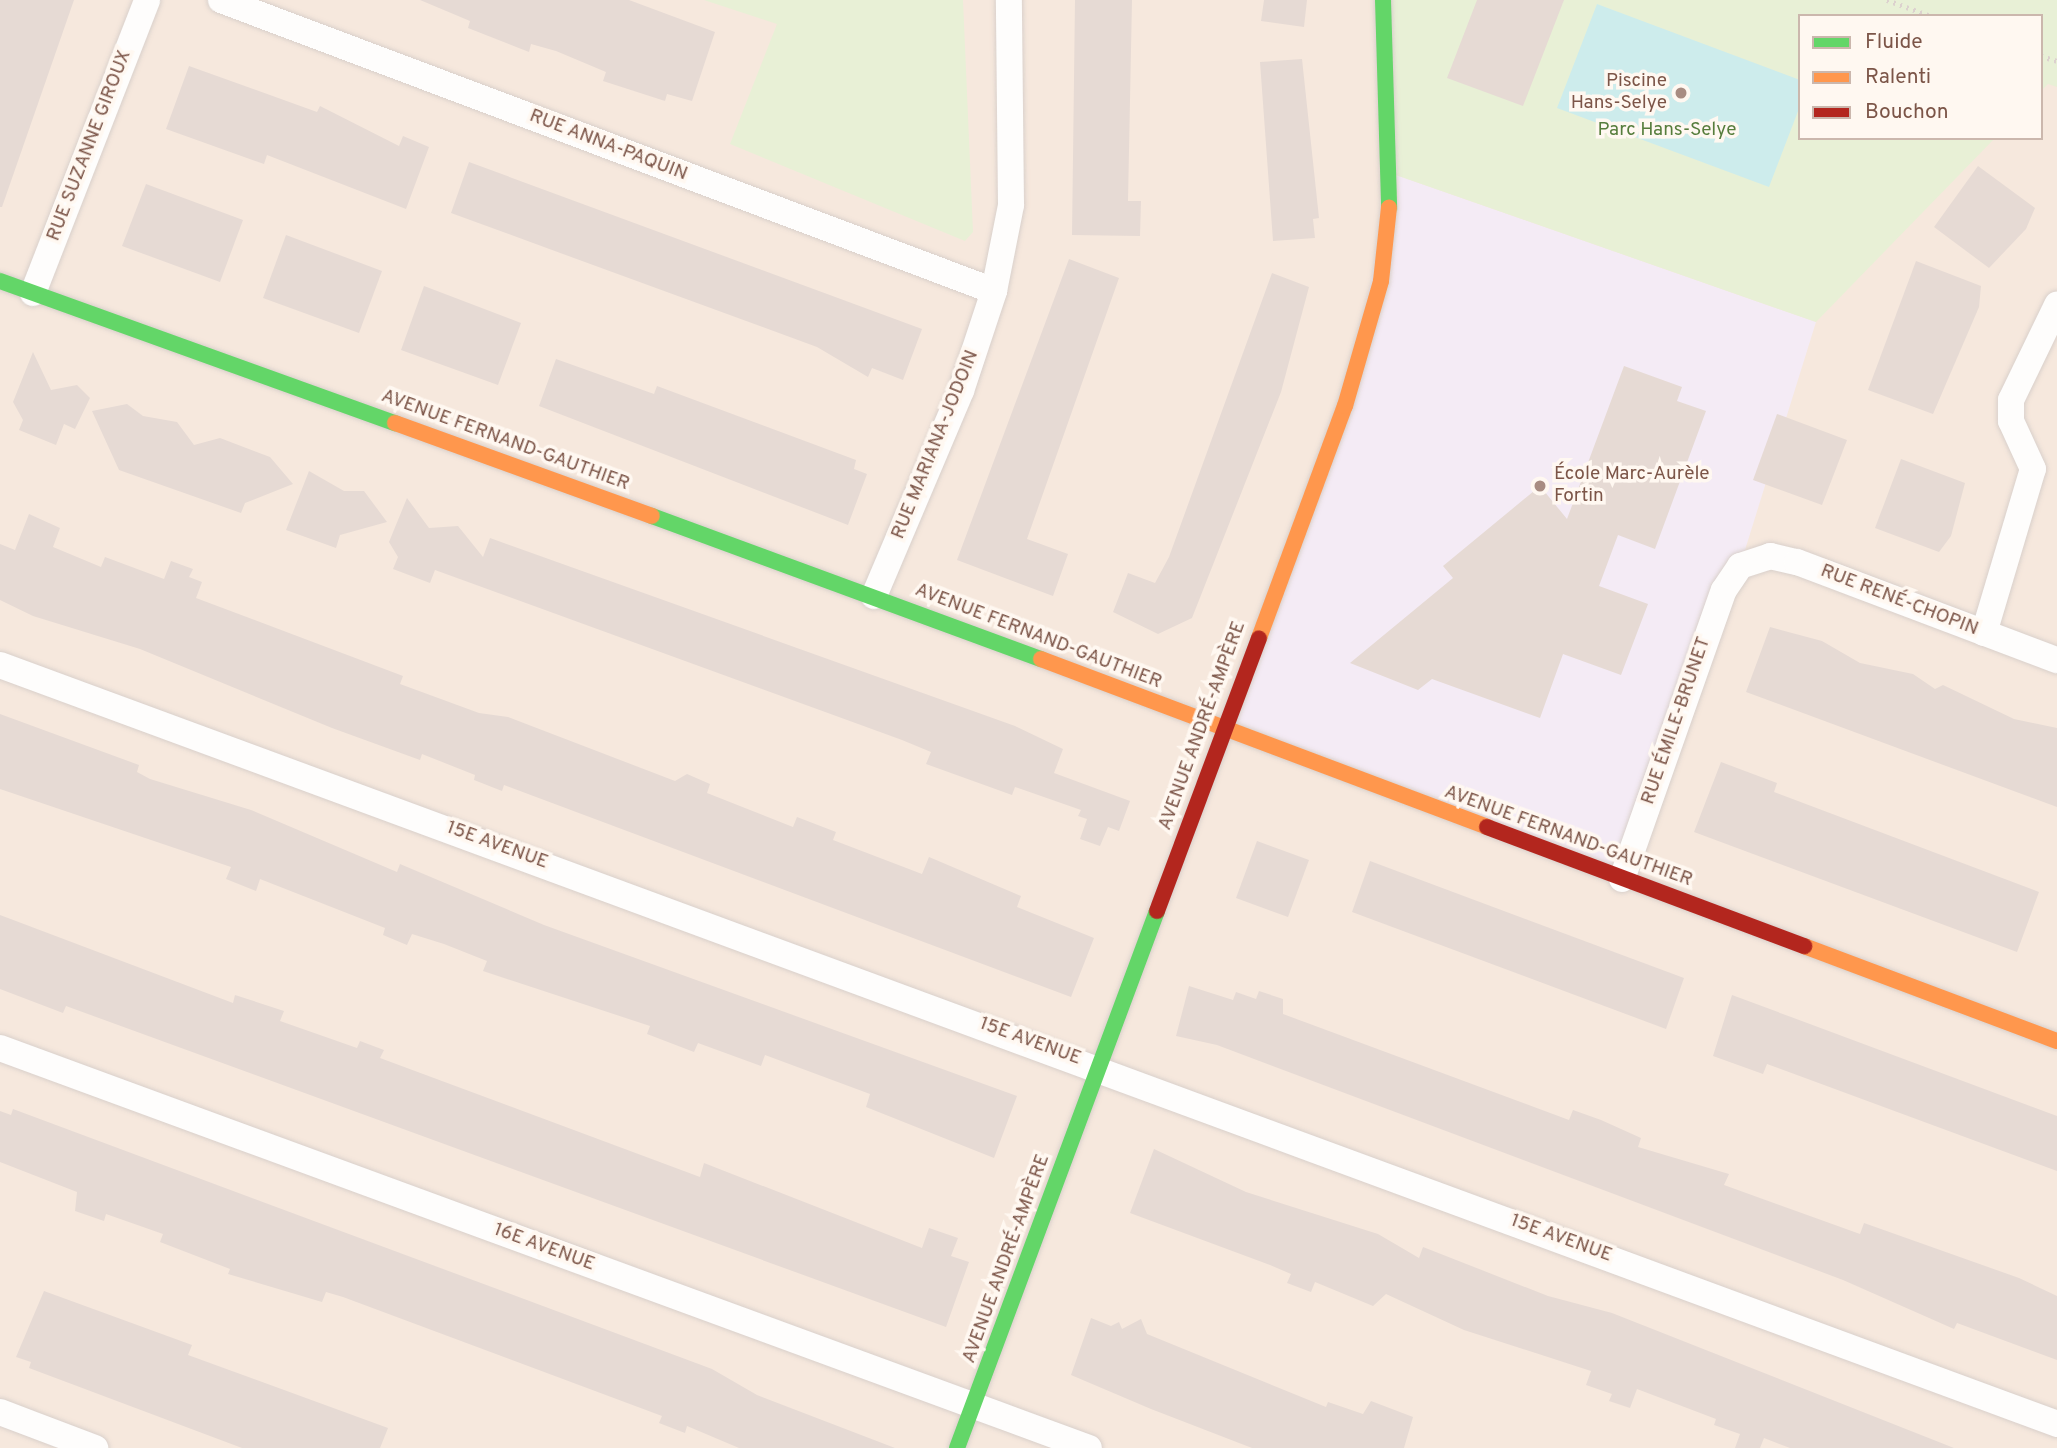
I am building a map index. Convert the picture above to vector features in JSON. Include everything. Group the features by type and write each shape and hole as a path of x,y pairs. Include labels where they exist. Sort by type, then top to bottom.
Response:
{"street":[{"name":"RUE SUZANNE GIROUX","path":"33,293 146,0"},
{"name":"RUE ANNA-PAQUIN","path":"221,0 253,6 994,291"},
{"name":"RUE MARIANA-JODOIN","path":"874,596 961,391 994,291 1011,205 1009,0"},
{"name":"AVENUE ANDRÉ-AMPÈRE","path":"957,1448 975,1406 1345,407 1381,281 1393,174 1380,37 1383,0"},
{"name":"AVENUE FERNAND-GAUTHIER","path":"0,281 874,596 1223,732 2057,1041"},
{"path":"1984,633 2045,468 2011,421 2011,400 2057,305"},
{"name":"RUE RENÉ-CHOPIN","path":"1740,566 1770,556 1797,562 2057,660"},
{"name":"RUE ÉMILE-BRUNET","path":"1622,879 1724,590 1740,566"},
{"name":"15E AVENUE","path":"0,665 1100,1067 2057,1424"},
{"name":"16E AVENUE","path":"0,1048 1089,1448"},
{"path":"0,1412 96,1448"}],"path":[{"path":"1887,0 1926,14"}],"shaded area":[{"path":"0,0 2057,0 2057,1448 0,1448"},
{"name":"École Marc-Aurèle Fortin","path":"1393,174 1816,322 1740,566 1622,879 1223,732 1345,406"}],"green space":[{"path":"704,0 963,0 973,232 965,241 730,144 777,24"},
{"name":"Parc Hans-Selye","path":"1383,0 2057,0 2057,87 2048,84 2043,89 2043,14 1798,14 1798,140 1993,140 1816,322 1393,174"}],"water":[{"name":"Piscine Hans-Selye","path":"1597,4 1798,79 1798,111 1769,187 1557,108"}],"building":[{"path":"0,0 74,0 2,207 0,207"},
{"path":"420,0 629,0 715,32 692,101 667,94 665,101 603,81 606,72 556,51 531,44 529,52 468,28 470,21"},
{"path":"1075,0 1132,0 1128,201 1141,201 1140,236 1072,235"},
{"path":"1264,0 1307,0 1304,27 1261,21"},
{"path":"1477,0 1564,0 1523,106 1447,78"},
{"path":"1302,59 1319,218 1313,219 1315,238 1273,241 1260,62"},
{"path":"189,66 317,112 320,106 399,146 403,136 429,147 406,209 267,155 264,164 166,129"},
{"path":"469,162 922,329 903,380 872,368 868,377 817,347 451,213"},
{"path":"1978,166 2035,208 2026,229 1989,268 1934,227"},
{"path":"146,184 243,220 220,282 122,246"},
{"path":"286,235 382,271 359,333 263,298"},
{"path":"1069,259 1119,278 1027,539 1068,554 1053,596 957,560"},
{"path":"1916,261 1981,286 1979,307 1933,414 1868,390"},
{"path":"1272,273 1309,287 1281,392 1192,618 1158,634 1113,612 1128,573 1155,583 1169,557"},
{"path":"424,286 521,323 498,385 401,350"},
{"path":"33,352 51,390 77,385 90,398 75,429 64,424 56,445 19,430 23,420 13,402"},
{"path":"556,359 654,394 657,386 856,460 854,469 867,474 848,525 539,406"},
{"path":"1624,366 1682,387 1677,401 1706,411 1655,549 1618,535 1599,586 1648,604 1621,675 1563,654 1540,718 1432,679 1418,690 1350,663 1453,578 1443,566 1540,486 1567,519"},
{"path":"127,404 143,416 177,422 194,445 220,438 270,457 293,484 245,503 241,513 119,470 92,411"},
{"path":"1777,414 1847,440 1822,505 1753,480"},
{"path":"1901,459 1965,483 1951,536 1939,552 1875,528"},
{"path":"309,471 344,491 364,491 387,522 340,535 336,548 286,530"},
{"path":"407,498 429,528 458,526 483,557 490,538 1015,726 1063,749 1054,773 1130,801 1119,831 1108,827 1100,846 1080,839 1087,819 1078,816 1081,810 1015,787 1012,795 926,764 931,752 902,740 435,570 430,583 393,569 398,557 389,542"},
{"path":"29,514 60,528 53,547 101,567 105,557 164,579 171,561 193,569 189,577 202,582 196,598 403,676 400,684 479,713 508,717 675,781 687,774 710,784 707,793 793,827 797,817 836,832 833,840 922,874 929,857 1021,896 1017,907 1094,938 1071,997 504,785 502,791 474,780 475,775 422,754 420,760 332,728 140,649 33,616 0,600 0,544 15,550"},
{"path":"1770,627 1822,641 1860,663 1913,674 1935,689 1943,685 2014,719 2057,728 2057,807 1746,692"},
{"path":"0,714 139,765 137,772 150,779 251,810 397,872 400,864 544,925 1017,1096 994,1158 866,1107 870,1094 765,1055 761,1066 698,1043 694,1052 647,1034 650,1026 483,971 487,961 444,944 412,934 407,945 383,935 385,928 260,879 256,891 226,879 231,867 0,789"},
{"path":"1721,762 1777,783 1774,792 2039,892 2017,952 1694,832"},
{"path":"1257,841 1309,860 1288,917 1236,898"},
{"path":"1370,861 1684,978 1666,1029 1352,912"},
{"path":"0,915 233,1003 235,995 284,1011 280,1021 357,1048 360,1041 384,1050 380,1058 700,1177 704,1163 922,1248 929,1228 958,1238 951,1256 969,1262 946,1327 66,1006 63,1013 0,989"},
{"path":"1189,986 1233,1000 1236,992 1256,999 1259,991 1283,999 1283,1014 1569,1120 1573,1110 1601,1120 1641,1138 1638,1147 1729,1174 1724,1185 1860,1234 1864,1223 2019,1278 2057,1296 2057,1360 1957,1323 1954,1329 1843,1280 1217,1045 1176,1036"},
{"path":"1732,995 2057,1116 2057,1171 1767,1064 1763,1074 1713,1056"},
{"path":"13,1109 712,1369 757,1395 895,1448 739,1448 687,1426 685,1433 659,1423 662,1416 343,1297 326,1292 322,1302 228,1274 230,1269 160,1242 163,1234 106,1214 104,1221 75,1211 77,1192 0,1162 0,1111 11,1115"},
{"path":"1154,1149 1246,1192 1378,1234 1419,1258 1423,1247 1548,1296 1612,1313 1954,1448 1790,1448 1764,1438 1760,1448 1735,1448 1740,1434 1714,1425 1716,1419 1637,1389 1630,1408 1609,1401 1612,1394 1586,1385 1591,1371 1464,1330 1386,1294 1373,1306 1315,1282 1311,1292 1287,1283 1291,1274 1130,1213"},
{"path":"44,1291 192,1345 188,1355 388,1428 380,1448 242,1448 29,1368 31,1362 16,1357"},
{"path":"1091,1318 1111,1326 1119,1322 1122,1329 1141,1319 1147,1334 1326,1407 1328,1402 1363,1414 1371,1401 1413,1417 1404,1448 1252,1448 1151,1409 1071,1375"}],"traffic: fast":[{"path":"1383,0 1389,207"},
{"path":"0,281 395,423"},
{"path":"652,516 1041,659"},
{"path":"957,1448 1157,911"}],"traffic: slow":[{"path":"1259,638 1345,406 1381,281 1389,207"},
{"path":"395,423 652,516"},
{"path":"1041,659 1487,827"},
{"path":"1804,946 2057,1041"}],"traffic: jam":[{"path":"1157,911 1259,638"},
{"path":"1487,827 1804,946"}],"place":[{"name":"Piscine Hans-Selye","path":"1681,93"},
{"name":"École Marc-Aurèle Fortin","path":"1540,486"}]}
